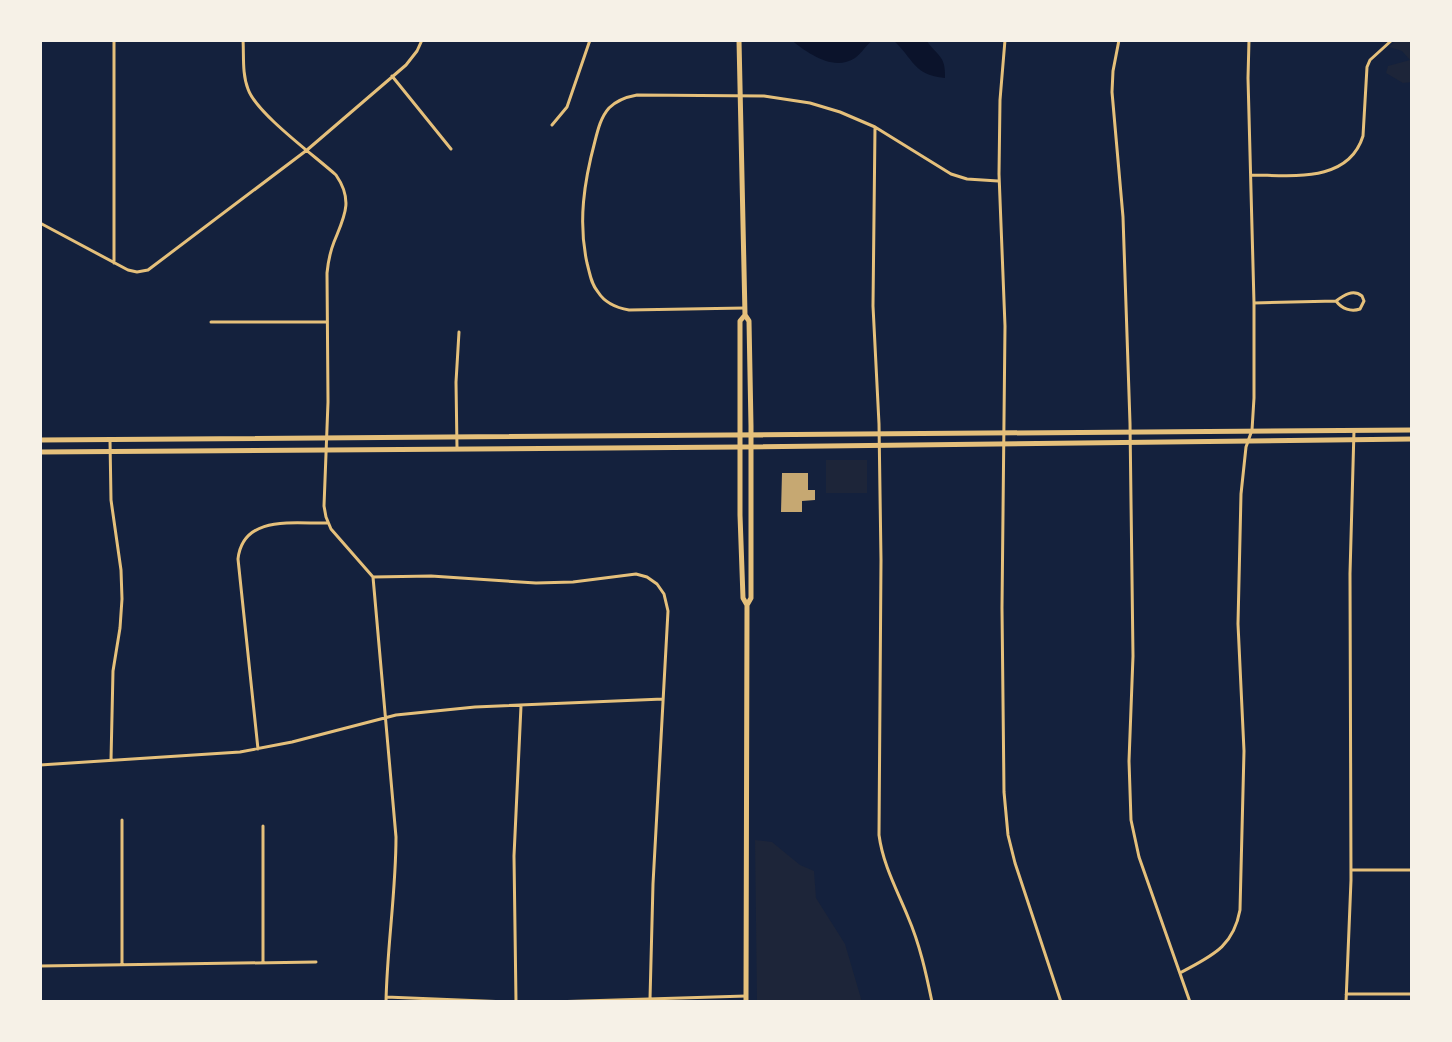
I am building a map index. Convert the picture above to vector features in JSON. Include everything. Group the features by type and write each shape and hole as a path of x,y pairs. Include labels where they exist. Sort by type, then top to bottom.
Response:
{"main road":[{"path":"739,40 751,435 751,598 747,605 746,999"},
{"path":"745,315 740,321 740,447 743,598 747,605"},
{"path":"40,440 1412,430"},
{"path":"40,452 1412,439"}],"street":[{"path":"114,40 114,263"},
{"path":"243,40 244,75 251,98 339,180 347,202 328,265 324,506 334,533 373,577 396,837 386,1000 508,1002"},
{"path":"40,223 128,270 137,272 154,267 307,150 412,58 422,40"},
{"path":"552,125 567,107 590,40"},
{"path":"1005,40 1000,100 999,181 1005,299 1003,786 1015,863 1061,1002"},
{"path":"1119,40 1112,92 1122,196 1130,432 1133,656 1129,761 1131,820 1139,857 1190,1002"},
{"path":"1180,973 1225,945 1237,924 1240,910 1244,751 1238,624 1241,494 1254,398 1249,40"},
{"path":"1251,175 1313,175 1328,172 1347,161 1360,144 1364,130 1367,67 1370,60 1392,40"},
{"path":"392,76 451,149"},
{"path":"745,308 632,310 613,305 601,297 592,283 586,257 584,190 602,117 613,104 637,95 775,97 801,101 833,109 875,127 947,172 967,179 999,181"},
{"path":"875,127 873,306 879,434 881,607 879,835 885,866 920,948 932,1002"},
{"path":"1254,303 1336,301 1347,294 1356,293 1364,301 1360,309 1351,310 1336,301"},
{"path":"211,322 327,322"},
{"path":"457,449 459,332"},
{"path":"1346,1002 1351,870 1350,574 1354,430"},
{"path":"110,440 111,500 122,599 113,671 111,760"},
{"path":"259,750 238,559 240,548 250,533 263,526 328,523"},
{"path":"373,577 431,576 548,583 636,574 655,582 664,594 668,608 650,999"},
{"path":"40,765 259,750 396,715 460,708 663,699"},
{"path":"516,1002 514,856 521,706"},
{"path":"122,820 122,964"},
{"path":"263,826 263,963"},
{"path":"1351,870 1412,870"},
{"path":"40,966 316,962"},
{"path":"1346,994 1412,994"},
{"path":"551,1002 746,999"}],"shaded area":[{"path":"791,40 873,40 855,58 838,63 821,59"},
{"path":"893,40 926,40 942,60 945,78 920,70"},
{"path":"1397,40 1412,40 1412,82 1403,83 1386,73 1388,66 1410,60 1402,51 1389,47"},
{"path":"826,460 867,460 867,493 826,493"},
{"path":"755,840 772,842 800,865 814,871 816,898 845,944 862,1002 757,1002"}],"building":[{"path":"782,473 808,473 808,490 815,490 815,500 802,501 802,512 781,512"}]}
